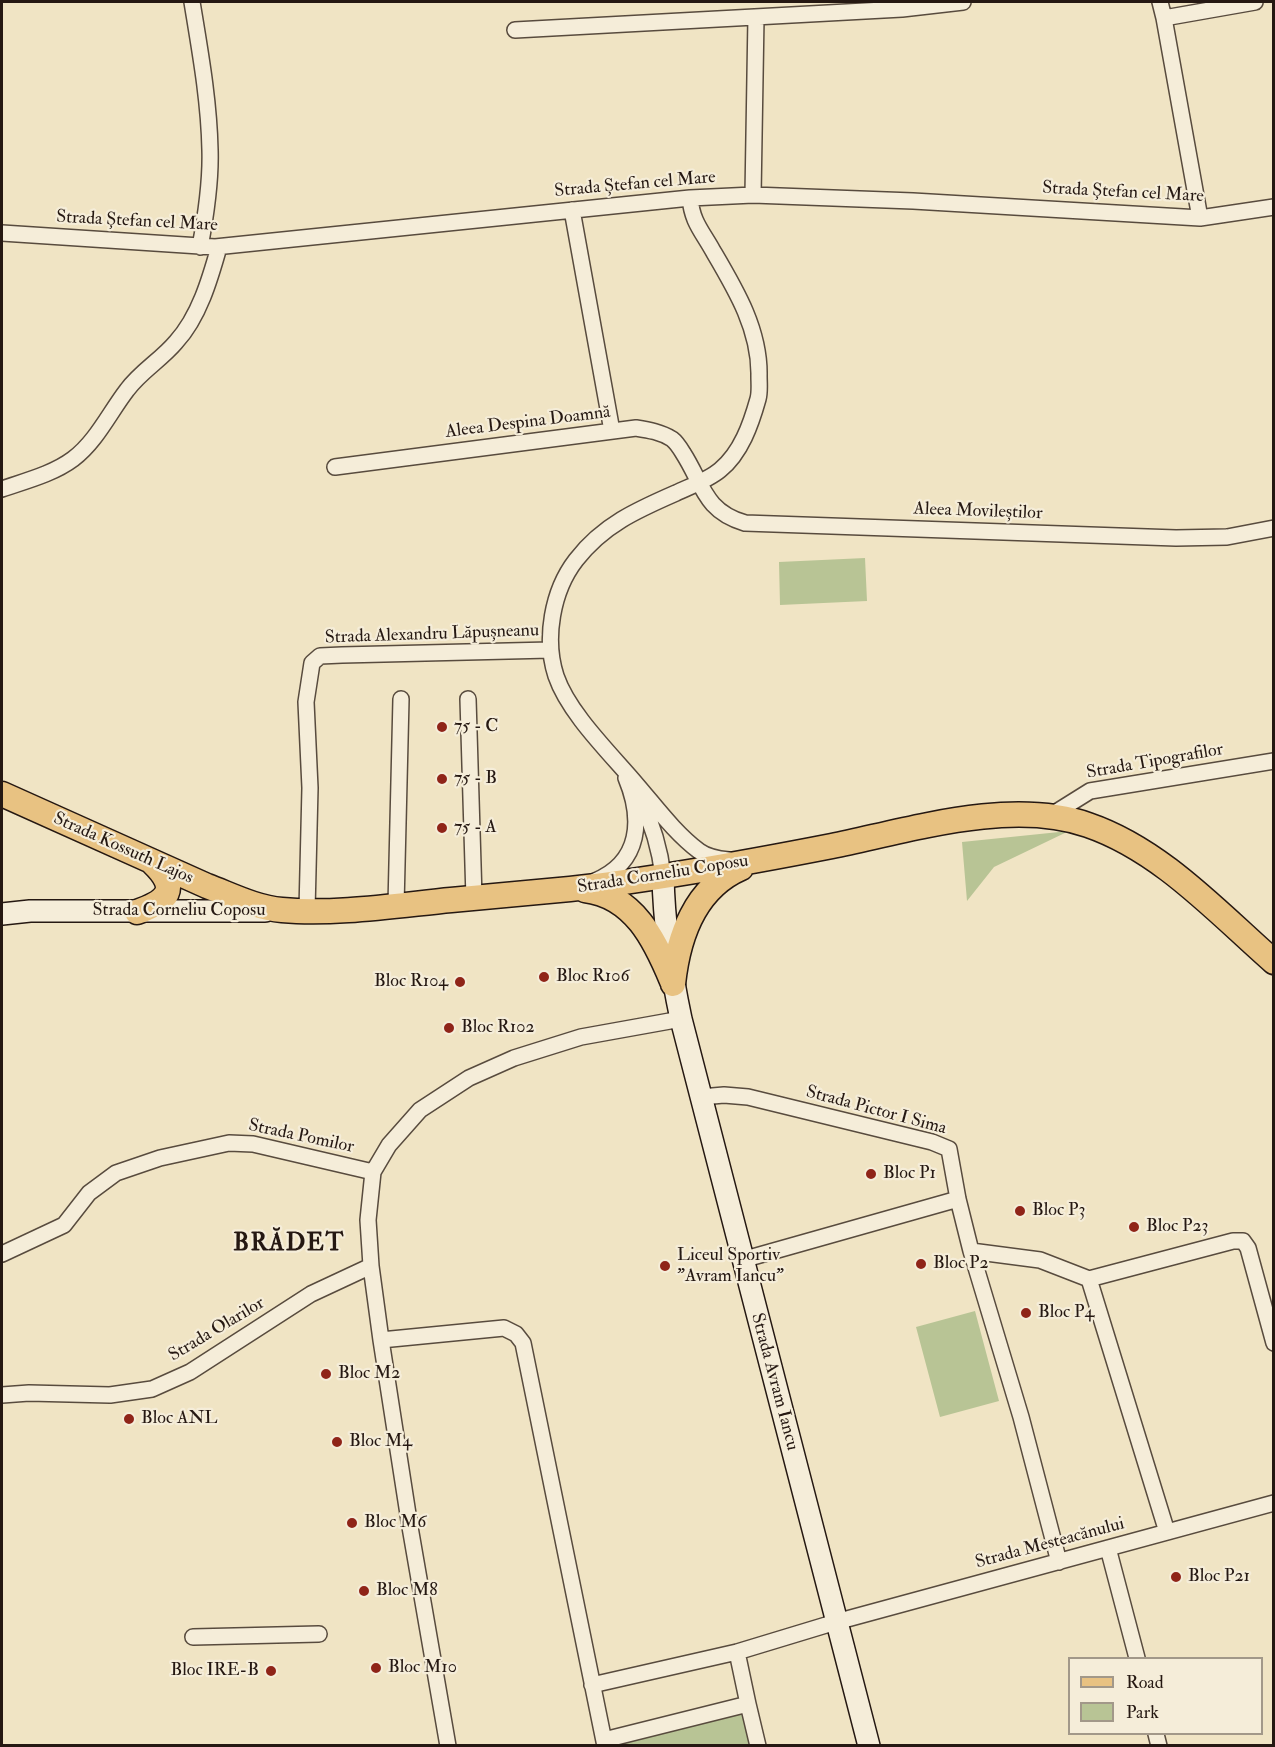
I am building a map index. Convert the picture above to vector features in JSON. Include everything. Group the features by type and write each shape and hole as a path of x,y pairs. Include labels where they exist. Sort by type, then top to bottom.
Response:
{"main road":[{"name":"Strada Kossuth Lajos","path":"2,794 240,899 281,910"},
{"name":"Strada Corneliu Coposu","path":"281,910 396,905 571,889 756,861 974,817 1018,813 1050,816 1088,825 1118,838 1175,875 1274,962"},
{"path":"673,984 676,957 683,934 702,898 717,882 756,861"},
{"path":"137,912 154,905 166,896 169,884 166,875 153,862"},
{"path":"571,889 596,892 616,899 630,911 645,926 659,949 673,984"}],"street":[{"path":"192,2 205,78 210,151 207,206 200,247"},
{"path":"515,30 902,9 963,2"},
{"path":"1160,2 1200,219"},
{"path":"1164,18 1255,2"},
{"path":"753,195 756,17"},
{"name":"Strada Ștefan cel Mare","path":"2,233 219,247 690,198 753,195 912,201 1200,219 1274,207"},
{"name":"Strada Alexandru Lăpușneanu","path":"690,198 694,221 745,310 755,337 759,364 759,395 749,428 738,448 721,469 698,483 628,514 594,539 575,561 561,588 552,615 550,650 556,677 575,711 686,840 701,853 715,858 756,861"},
{"path":"572,210 612,431"},
{"path":"2,489 43,474 72,460 84,449 140,374 176,343 189,324 213,268 219,247"},
{"name":"Aleea Despina Doamnă","path":"335,467 636,428 654,431 674,439 698,483"},
{"name":"Aleea Movileștilor","path":"698,483 717,509 730,519 745,523 1176,538 1227,537 1274,528"},
{"name":"Strada Alexandru Lăpușneanu","path":"307,910 310,788 306,702 312,663 320,656 342,654 550,650"},
{"path":"396,905 401,699"},
{"path":"468,699 474,898"},
{"name":"Strada Tipografilor","path":"1050,816 1090,791 1274,761"},
{"name":"Strada Alexandru Lăpușneanu","path":"622,767 641,799 653,827 663,876"},
{"name":"Strada Alexandru Lăpușneanu","path":"571,889 613,872 623,861 636,835 638,816 634,797 622,767"},
{"name":"Strada Avram Iancu","path":"663,876 673,984 681,1019 869,1746"},
{"name":"Strada Corneliu Coposu","path":"2,914 281,910"},
{"path":"448,1746 410,1527 371,1266 368,1220 373,1172 389,1145 420,1110 469,1078 514,1058 581,1037 681,1019"},
{"name":"Strada Pictor I Sima","path":"701,1097 724,1095 748,1097 932,1142 949,1149 971,1251 1021,1417 1059,1562"},
{"name":"Strada Pomilor","path":"2,1254 64,1225 89,1193 116,1173 160,1158 229,1143 253,1144 373,1172"},
{"path":"742,1260 958,1199"},
{"path":"971,1251 1040,1260 1089,1279 1233,1241 1243,1242 1248,1248 1274,1343"},
{"name":"Strada Olarilor","path":"2,1395 29,1393 110,1395 152,1389 190,1372 310,1294 371,1266"},
{"path":"1089,1279 1167,1532"},
{"path":"381,1340 504,1328 516,1334 523,1343 604,1743 748,1704"},
{"name":"Strada Mesteacănului","path":"592,1685 737,1652 836,1622 1274,1503"},
{"path":"1108,1548 1136,1657"},
{"path":"193,1638 319,1634"},
{"path":"737,1652 758,1746"}],"green space":[{"path":"865,558 867,601 780,605 779,562"},
{"path":"1069,831 994,867 967,901 962,842"},
{"path":"975,1311 999,1401 940,1417 916,1327"},
{"path":"743,1710 751,1745 605,1746"}],"place":[{"name":"75 - C","path":"442,727"},
{"name":"75 - B","path":"442,779"},
{"name":"75 - A","path":"442,828"},
{"name":"Bloc R106","path":"544,977"},
{"name":"Bloc R104","path":"460,982"},
{"name":"Bloc R102","path":"449,1028"},
{"name":"Bloc P1","path":"871,1174"},
{"name":"Bloc P3","path":"1020,1211"},
{"name":"Bloc P23","path":"1134,1227"},
{"name":"Bloc P2","path":"921,1264"},
{"name":"Liceul Sportiv \"Avram Iancu\"","path":"665,1266"},
{"name":"Bloc P4","path":"1026,1313"},
{"name":"Bloc M2","path":"326,1374"},
{"name":"Bloc ANL","path":"129,1419"},
{"name":"Bloc M4","path":"337,1442"},
{"name":"Bloc M6","path":"352,1523"},
{"name":"Bloc P21","path":"1176,1577"},
{"name":"Bloc M8","path":"364,1591"},
{"name":"Bloc M10","path":"376,1668"},
{"name":"Bloc IRE-B","path":"271,1671"}],"district":[{"name":"BRĂDET","path":"289,1245"}]}
